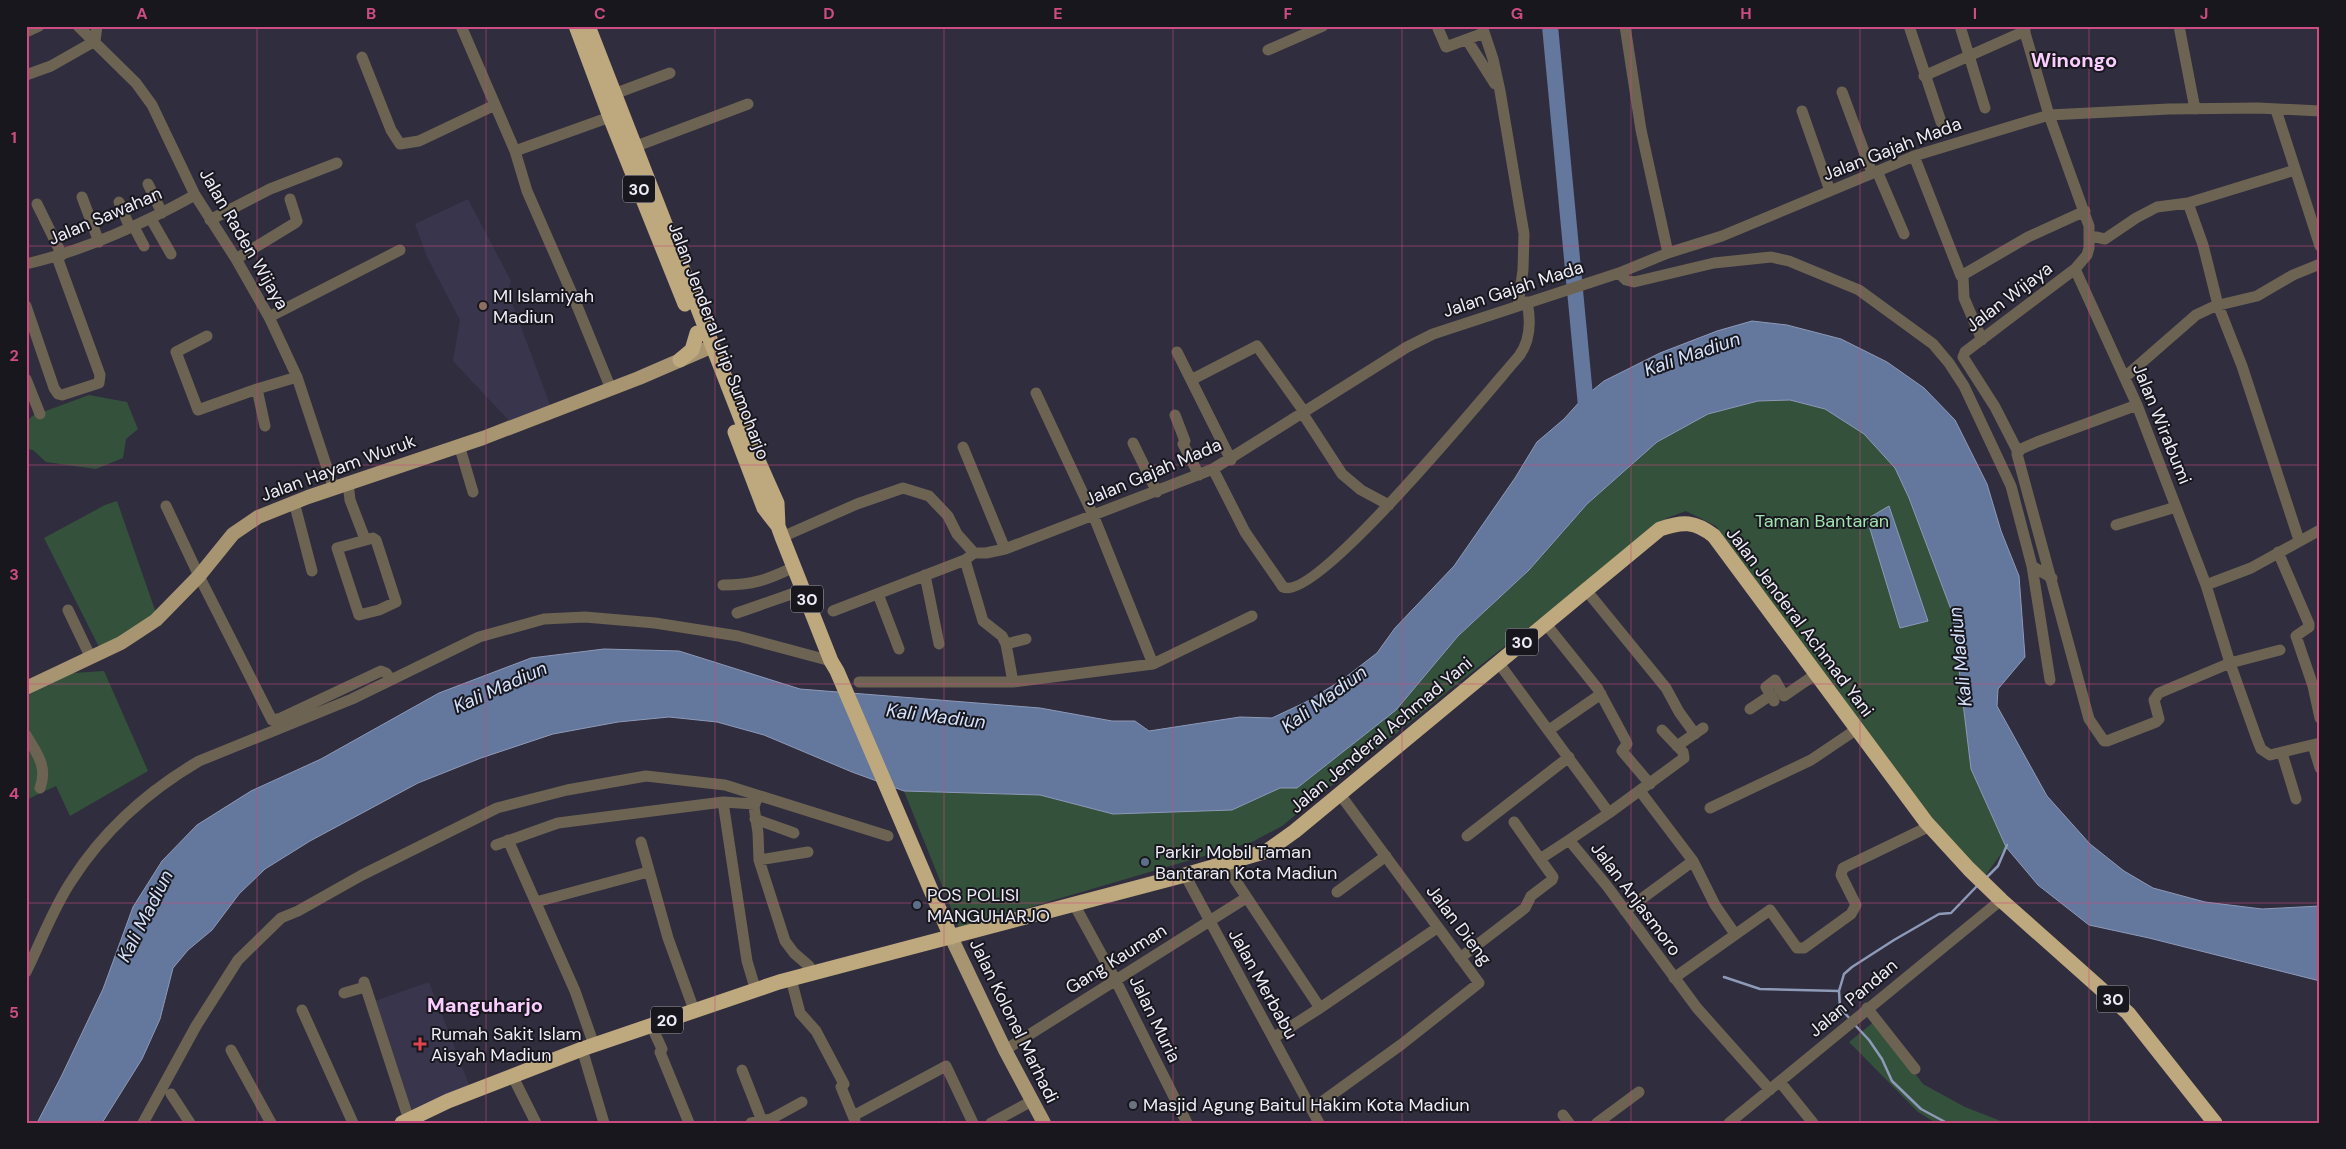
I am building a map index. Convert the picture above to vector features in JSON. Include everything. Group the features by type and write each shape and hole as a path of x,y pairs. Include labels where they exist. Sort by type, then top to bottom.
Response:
{"highway":[{"name":"Jalan Jenderal Urip Sumoharjo","path":"576,26 696,333 708,348"},
{"name":"Jalan Jenderal Urip Sumoharjo","path":"588,26 708,348 764,508 780,532 834,666 950,933"},
{"path":"680,360 692,350 696,333"},
{"name":"Jalan Jenderal Achmad Yani","path":"950,933 1075,906 1267,850 1281,842 1660,529 1672,524 1686,523 1701,526 1714,536 1930,826 1969,869 1998,897 2128,1013 2215,1123"},
{"name":"20","path":"410,1121 448,1101 588,1047 694,1010 791,979 950,933"}],"main road":[{"name":"Jalan Hayam Wuruk","path":"26,688 121,643 156,620 199,576 239,530 258,517 294,502 459,446 611,389 708,348"},
{"name":"Jalan Kolonel Marhadi","path":"950,933 1005,1050 1044,1123"}],"street":[{"path":"26,32 39,26"},
{"name":"Jalan Raden Wijaya","path":"78,26 95,41 106,56 136,83 152,105 195,196 236,260 269,317 297,377 334,489"},
{"path":"26,75 51,66 95,41 98,26"},
{"path":"461,26 515,151 527,191 574,296 611,389"},
{"path":"1268,50 1323,26"},
{"path":"1213,470 1245,532 1283,588 1287,590 1296,588 1336,558 1389,505 1526,347 1530,324 1523,303 1524,234 1493,59 1483,29 1467,40 1446,47 1437,26"},
{"path":"1625,26 1641,130 1668,253"},
{"path":"1910,26 1924,76 1941,122"},
{"path":"1960,26 1986,108"},
{"path":"2178,26 2195,109"},
{"path":"1924,76 2024,29 2049,115 2084,211 2091,236 2087,255 2075,269"},
{"path":"1467,40 1500,92"},
{"path":"362,57 391,130 400,144 420,141 495,105"},
{"path":"614,94 670,73"},
{"path":"1842,92 1875,172 1904,234"},
{"path":"634,147 748,104"},
{"name":"Jalan Gajah Mada","path":"833,611 969,556 1005,549 1094,517 1213,470 1407,347 1433,334 1523,303 1617,274 1668,253 1722,236 1914,156 2049,115 2195,109 2320,111"},
{"path":"1802,110 1830,191"},
{"path":"2276,110 2320,246"},
{"path":"515,151 610,117"},
{"path":"1914,156 1958,273 1963,276"},
{"path":"210,220 270,189 337,163"},
{"path":"2091,236 2105,238 2136,218 2158,207 2188,203 2294,170"},
{"path":"148,184 162,213"},
{"name":"Jalan Sawahan","path":"26,264 59,256 99,242 151,219 195,196"},
{"path":"82,197 99,242"},
{"path":"236,260 295,223 290,199"},
{"path":"119,202 144,246"},
{"path":"2188,203 2203,245 2218,305 2242,366 2299,540"},
{"path":"26,306 54,388 58,394 62,395 99,383 100,375 59,256 37,204"},
{"path":"1963,276 2028,238 2084,211"},
{"path":"151,219 171,254"},
{"path":"269,317 400,250"},
{"path":"1617,274 1626,280 1634,282 1714,263 1771,257 1789,261 1859,290 1933,344 1949,363 1964,386 2011,486 2032,566 2050,680"},
{"path":"2124,377 2196,315 2218,305 2257,296 2293,275 2320,264"},
{"name":"Jalan Wijaya","path":"2018,452 1982,384 1965,362 1965,352 2075,269"},
{"name":"Jalan Wirabumi","path":"2075,269 2137,405 2206,585 2257,739 2264,753 2270,755 2282,753"},
{"path":"1963,276 1964,298 1982,340"},
{"path":"207,336 176,352 198,410 297,377"},
{"path":"1191,380 1257,346 1304,414 1342,474 1361,490 1389,505"},
{"path":"1178,352 1231,460"},
{"path":"26,379 40,414"},
{"path":"257,389 265,426"},
{"path":"1036,393 1094,517 1153,664"},
{"path":"2137,405 2037,442 2018,452 2017,457 2052,578 2089,719 2104,741 2158,721 2154,700 2159,693 2230,662 2280,650"},
{"path":"1175,415 1182,429 1185,441 1183,444 1199,475"},
{"path":"1133,443 1157,492"},
{"path":"459,446 473,492"},
{"path":"963,447 1005,549"},
{"path":"348,484 350,500 365,538"},
{"path":"780,532 903,488 929,496 948,516 969,556 983,621 1002,636 1006,644 1013,682"},
{"path":"294,502 312,571"},
{"path":"166,506 272,720 281,718 382,671 391,680"},
{"path":"2116,525 2176,507"},
{"path":"2206,585 2251,568 2320,530"},
{"path":"365,538 376,540 396,602 378,610 358,614 337,550 338,547 365,538"},
{"path":"2278,552 2309,624 2309,627 2296,636 2313,686 2320,718"},
{"path":"2032,566 2052,578"},
{"path":"723,585 747,585 768,579 794,567"},
{"path":"925,575 939,644"},
{"path":"737,613 803,590"},
{"path":"1586,590 1666,688 1679,712 1699,731 1677,746"},
{"path":"878,594 899,649"},
{"path":"68,610 91,658"},
{"path":"859,682 1013,682 1153,664 1252,616"},
{"path":"26,972 71,881 94,849 122,817 179,773 199,761 352,699 479,637 544,620 564,617 585,617 673,626 738,636 834,666"},
{"path":"1545,623 1601,694 1627,744 1622,751 1693,861 1715,905 1735,934"},
{"path":"1006,644 1026,639"},
{"name":"Jalan Anjasmoro","path":"1498,662 1609,813 1569,840 1607,886 1697,1008 1770,1090"},
{"path":"1750,709 1772,698 1766,687 1775,680 1784,696 1816,674"},
{"path":"1549,730 1601,694"},
{"path":"1710,808 1811,760 1857,729"},
{"path":"1609,813 1682,761 1684,754 1662,730"},
{"path":"26,734 43,766 44,775 40,788"},
{"path":"2296,799 2282,753 2317,744 2320,768"},
{"path":"1467,836 1569,757"},
{"path":"144,1123 196,1026 238,960 281,918 298,911 362,875 497,808 598,784 646,776 725,785 756,799 888,836"},
{"name":"Jalan Dieng","path":"1312,1109 1402,1044 1479,984 1339,793"},
{"path":"496,845 558,823 756,799"},
{"path":"756,799 755,819 758,833 759,860 785,941 794,953 809,966 813,973"},
{"path":"723,802 747,961 756,991"},
{"path":"755,819 794,833"},
{"path":"1460,958 1525,908 1531,896 1552,880 1553,877 1514,822"},
{"path":"1674,978 1770,910 1797,948 1804,948 1851,914 1855,909 1856,905 1841,875 1843,868 1930,826"},
{"path":"508,840 575,991 604,1123"},
{"path":"1540,859 1569,840"},
{"path":"641,842 668,938 694,1010"},
{"path":"759,860 808,852"},
{"path":"1337,892 1386,856"},
{"path":"1625,911 1693,861"},
{"path":"1224,864 1320,1008"},
{"path":"536,902 648,872"},
{"name":"Jalan Merbabu","path":"1185,875 1319,1123"},
{"name":"Jalan Pandan","path":"1729,1123 1998,897"},
{"name":"Gang Kauman","path":"1005,1050 1246,898"},
{"name":"Jalan Muria","path":"1075,906 1116,981 1187,1123"},
{"path":"1273,1038 1437,928"},
{"path":"791,979 800,1013 816,1031 844,1084 841,1087 855,1119 946,1066 973,1123"},
{"path":"344,993 365,984 410,1121"},
{"path":"1867,1008 1915,1069"},
{"path":"302,1010 353,1123"},
{"path":"651,1025 689,1123"},
{"path":"231,1050 271,1123"},
{"path":"742,1070 757,1122 776,1120 802,1102"},
{"path":"513,1077 536,1123"},
{"path":"1780,1082 1812,1122"},
{"path":"1597,1123 1639,1092"},
{"path":"171,1094 190,1123"},
{"path":"991,1123 1032,1101"}],"shaded area":[{"name":"MI Islamiyah Madiun","path":"468,199 511,281 508,292 553,413 515,427 453,361 460,320 427,257 415,224"},
{"name":"Rumah Sakit Islam Aisyah Madiun","path":"429,982 470,1087 411,1113 372,1002"}],"green space":[{"path":"89,395 127,402 138,429 126,439 123,458 96,469 46,462 33,450 26,449 26,422 32,416"},
{"name":"Taman Bantaran","path":"1790,400 1825,409 1864,434 1895,468 1909,498 1952,612 1971,769 2006,847 1985,876 1939,828 1716,526 1686,511 1667,518 1452,688 1282,826 1252,842 959,928 904,791 1040,795 1113,814 1232,810 1280,788 1297,788 1396,710 1458,636 1529,570 1587,504 1657,442 1708,414 1758,401"},
{"path":"117,501 156,613 138,629 99,647 44,538 105,505"},
{"path":"104,671 148,771 70,816 56,786 26,800 26,696 73,673"},
{"path":"1875,1021 1923,1084 1965,1107 2006,1123 1936,1123 1918,1112 1849,1042"}],"water":[{"name":"Kali Madiun","path":"1752,321 1787,325 1841,339 1887,362 1924,388 1955,420 1987,484 2001,531 2019,576 2025,657 1998,689 1997,706 2047,796 2090,844 2124,871 2153,888 2205,902 2262,909 2320,906 2320,981 2149,938 2089,925 2038,885 2006,847 1971,769 1952,612 1909,498 1895,468 1864,434 1825,409 1790,400 1758,401 1708,414 1657,442 1587,504 1529,570 1458,636 1396,710 1297,788 1280,788 1232,810 1113,814 1040,795 904,791 852,772 764,735 717,722 669,717 618,722 553,734 481,758 418,783 310,841 265,869 239,894 212,930 188,950 173,968 160,1019 142,1059 102,1123 37,1123 103,989 133,907 162,861 197,825 251,791 321,759 439,693 531,658 604,649 679,651 800,689 1040,708 1112,721 1135,721 1149,731 1240,717 1272,718 1306,702 1342,680 1377,653 1395,628 1454,566 1515,478 1537,442 1564,419 1583,398 1604,381 1660,353 1717,331"},
{"path":"1889,506 1928,621 1900,628 1867,519"}],"waterway":[{"path":"1550,26 1587,417"},
{"path":"1986,878 1998,866 2007,845"},
{"path":"1851,1020 1840,1008 1839,991 1844,974 1894,940 1939,914 1951,913 1978,885"},
{"path":"1724,977 1760,989 1839,991"},
{"path":"1854,1024 1869,1040 1882,1059 1892,1081 1921,1109 1947,1123"}],"place":[{"name":"MI Islamiyah Madiun","path":"483,306"},
{"name":"Parkir Mobil Taman Bantaran Kota Madiun","path":"1145,862"},
{"name":"POS POLISI MANGUHARJO","path":"917,905"},
{"name":"Rumah Sakit Islam Aisyah Madiun","path":"420,1044"},
{"name":"Masjid Agung Baitul Hakim Kota Madiun","path":"1133,1105"}],"district":[{"name":"Winongo","path":"2074,60"},
{"name":"Manguharjo","path":"485,1005"}]}
